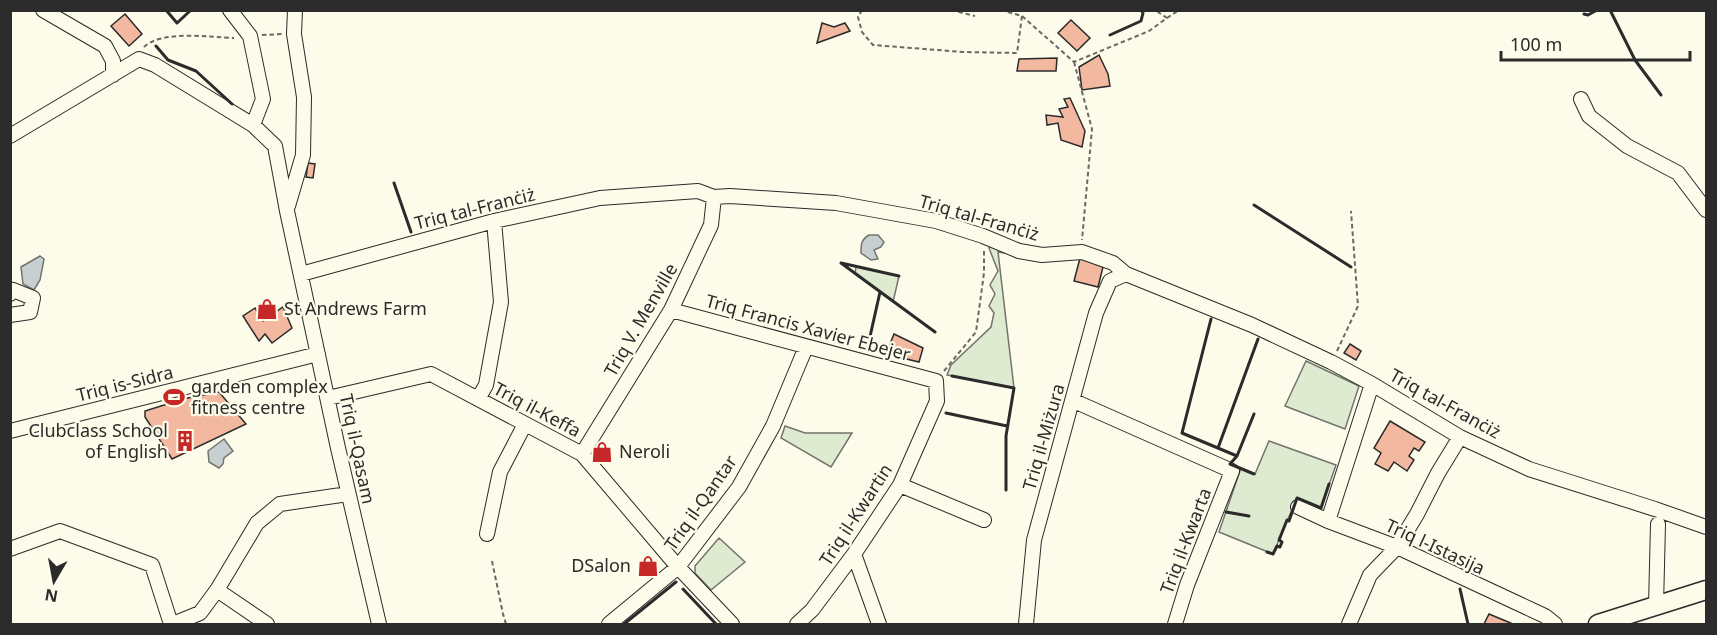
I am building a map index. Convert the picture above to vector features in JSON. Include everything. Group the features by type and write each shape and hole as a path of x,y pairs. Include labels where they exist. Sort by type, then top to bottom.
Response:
{"main road":[{"path":"1598,624 1707,590"}],"street":[{"path":"43,10 105,46 112,61 113,75"},
{"path":"230,10 244,37 263,99 253,125"},
{"path":"287,211 303,155 304,97 294,34 295,10"},
{"path":"10,136 139,59"},
{"name":"Triq il-Qasam","path":"139,59 155,66 253,125 275,146 348,494 379,624"},
{"path":"1581,99 1589,116 1628,146 1678,172 1707,210"},
{"name":"Triq tal-Franċiż","path":"301,274 494,221 600,198 698,191 714,197 836,203 936,221 983,236 1019,251 1042,255 1082,252 1113,263 1126,274 1252,326 1331,362 1460,437 1529,469 1707,527"},
{"name":"Triq V. Menville","path":"582,454 671,310 711,225 714,197"},
{"path":"478,399 486,385 501,303 494,221"},
{"name":"Triq il-Miżura","path":"1026,624 1034,540 1074,401 1096,314 1110,281 1126,274"},
{"path":"10,294 13,291 33,298 30,312 10,315"},
{"name":"Triq Francis Xavier Ebejer","path":"671,310 936,381"},
{"name":"Triq il-Qantar","path":"609,624 678,567 739,487 773,426 806,347"},
{"name":"Triq is-Sidra","path":"10,431 318,354"},
{"name":"Triq il-Keffa","path":"328,398 431,374 582,454 678,567 732,624"},
{"name":"Triq il-Kwartin","path":"797,624 812,610 854,554 900,485 937,400 936,381"},
{"path":"1328,521 1372,384"},
{"name":"Triq il-Kwarta","path":"1074,401 1232,471 1187,585 1175,624"},
{"path":"487,534 500,472 525,424"},
{"path":"1349,624 1370,574 1397,547 1418,514 1438,473 1460,437"},
{"path":"900,485 984,520"},
{"path":"10,549 60,531 152,565 172,624 200,613 217,590 257,524 279,504 348,494"},
{"name":"Triq l-Istasija","path":"1298,507 1397,547 1545,616 1555,624"},
{"path":"1656,606 1658,524"},
{"path":"854,554 879,624"},
{"path":"217,590 267,624"}],"path":[{"path":"862,10 858,17 862,32 873,45 963,52 1017,53 1022,16"},
{"path":"951,10 975,15"},
{"path":"1000,10 1022,16 1074,62 1092,129 1082,252"},
{"path":"1155,10 1167,18"},
{"path":"1074,62 1149,31 1179,10"},
{"path":"139,59 141,50 151,40 171,36 244,37 294,34"},
{"path":"1331,362 1358,306 1351,211"},
{"path":"936,381 976,332 984,273 983,236"},
{"path":"492,561 502,614 507,624"}],"green space":[{"path":"991,246 1018,255 998,252 1014,388 947,375 951,365 991,327 994,313 989,306 995,294 990,285 998,271 989,248"},
{"path":"856,267 899,276 893,302 855,274"},
{"path":"1306,361 1359,386 1345,429 1285,406"},
{"path":"785,426 805,433 852,433 831,467 781,438"},
{"path":"1269,441 1336,465 1321,508 1297,498 1273,554 1219,532 1241,468 1255,474"},
{"path":"719,538 745,562 711,590 695,573 695,566"}],"shaded area":[{"path":"869,235 878,235 884,242 881,247 874,250 878,259 871,260 861,253 862,242"},
{"path":"40,256 44,259 40,280 34,290 23,284 21,267"},
{"path":"224,439 233,451 224,458 219,468 209,462 208,451"}],"building":[{"path":"125,14 142,34 129,46 111,26"},
{"path":"1071,20 1090,38 1077,51 1058,33"},
{"path":"822,23 834,27 845,23 850,31 817,43"},
{"path":"1099,55 1108,74 1110,86 1082,90 1079,67"},
{"path":"1057,58 1056,71 1017,71 1019,59"},
{"path":"1070,98 1085,131 1082,147 1061,140 1058,123 1047,125 1046,115 1063,117 1059,109 1068,107 1064,99"},
{"path":"308,163 315,164 313,178 306,177"},
{"path":"1080,258 1103,267 1098,287 1074,281"},
{"path":"283,307 292,328 272,343 265,334 259,341 243,316 255,308 263,321"},
{"path":"894,334 923,348 919,362 886,354"},
{"path":"1350,344 1361,351 1356,360 1344,353"},
{"name":"Clubclass School of English","path":"219,392 246,424 172,459 145,417 145,411 183,399"},
{"path":"1390,421 1425,442 1419,451 1414,448 1409,456 1414,460 1407,471 1394,462 1388,471 1375,464 1381,453 1374,448"},
{"path":"1489,614 1513,624 1484,624"}],"wall":[{"path":"166,10 177,23 191,10"},
{"path":"1110,35 1141,21 1143,13 1141,10"},
{"path":"1584,14 1588,15 1597,10"},
{"path":"1610,10 1635,60 1661,95"},
{"path":"156,46 168,60 196,71 232,104"},
{"path":"394,183 411,232"},
{"path":"1254,205 1351,267"},
{"path":"899,276 841,263 935,332"},
{"path":"867,350 880,292"},
{"path":"1211,319 1182,433 1237,456"},
{"path":"1218,448 1258,339"},
{"path":"952,376 1014,388 1006,436 1006,490"},
{"path":"946,413 1007,426"},
{"path":"1254,414 1237,456 1230,464 1254,474"},
{"path":"1267,552 1273,554 1277,546 1280,547 1282,542 1279,540 1297,498 1321,508 1329,484"},
{"path":"1226,512 1249,516"},
{"path":"624,624 676,582"},
{"path":"683,589 716,624"},
{"path":"1460,589 1468,624"}],"place":[{"name":"St Andrews Farm","path":"267,309"},
{"name":"garden complex fitness centre","path":"174,397"},
{"name":"Clubclass School of English","path":"185,441"},
{"name":"Neroli","path":"602,452"},
{"name":"DSalon","path":"648,566"}]}
